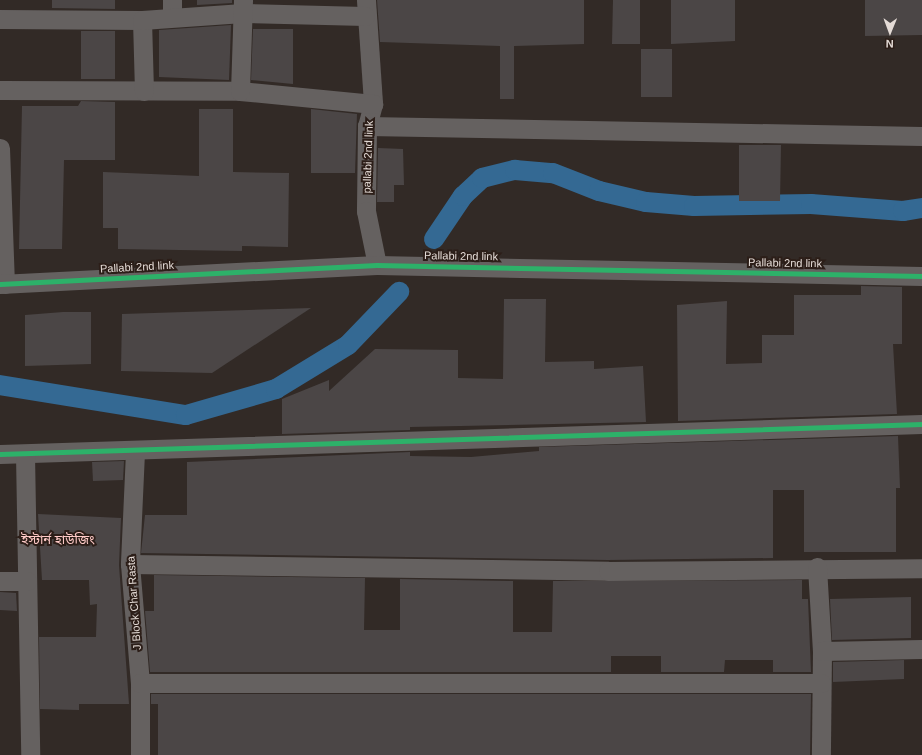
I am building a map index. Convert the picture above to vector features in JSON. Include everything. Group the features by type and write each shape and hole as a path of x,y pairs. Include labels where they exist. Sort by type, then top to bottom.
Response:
{"street":[{"path":"0,19 142,20 172,9 243,7 366,8"},
{"path":"240,91 243,7"},
{"name":"pallabi 2nd link","path":"366,8 373,104 367,126 366,211 377,265"},
{"path":"142,20 144,91"},
{"path":"0,90 240,91 373,104"},
{"path":"367,126 922,136"},
{"path":"0,148 2,284"},
{"name":"Pallabi 2nd link","path":"2,284 377,265 922,276"},
{"path":"0,454 135,452 922,424"},
{"name":"J Block Char Rasta","path":"135,452 130,564 140,683 140,755"},
{"path":"25,454 30,755"},
{"path":"130,564 608,571 817,567 922,568"},
{"path":"817,567 822,651 821,755"},
{"path":"0,581 27,581"},
{"path":"822,651 922,649"},
{"path":"140,683 821,683"}],"building":[{"path":"52,0 115,0 115,9 52,8"},
{"path":"197,0 232,0 232,3 197,5"},
{"path":"377,0 584,0 584,44 514,46 514,99 500,99 500,46 380,42"},
{"path":"613,0 640,0 640,44 612,44"},
{"path":"671,0 735,0 735,41 671,44"},
{"path":"865,0 922,0 922,35 865,36"},
{"path":"231,25 229,80 159,77 159,30"},
{"path":"253,29 293,29 293,84 251,80"},
{"path":"81,31 115,31 115,79 81,79"},
{"path":"641,49 672,49 672,97 641,97"},
{"path":"81,101 115,102 115,160 64,160 62,249 19,249 22,106 78,106"},
{"path":"199,109 233,109 233,172 289,173 288,247 242,246 242,251 118,249 118,228 103,228 103,172 199,176"},
{"path":"311,109 357,114 355,173 311,173"},
{"path":"739,145 781,145 780,201 739,201"},
{"path":"378,148 403,149 404,185 394,185 394,202 377,202"},
{"path":"861,286 902,287 902,344 893,344 897,414 678,421 677,305 727,301 726,364 762,363 762,335 794,335 794,295 861,295"},
{"path":"504,299 546,299 545,362 594,361 594,369 643,366 646,422 410,427 410,430 282,434 282,399 329,380 329,391 375,349 458,350 458,378 503,379"},
{"path":"311,308 212,373 121,371 122,314"},
{"path":"63,312 91,312 91,364 25,366 25,315"},
{"path":"898,436 900,488 896,488 896,552 804,552 804,490 773,490 773,558 608,560 141,553 145,515 187,515 187,462 410,452 410,456 471,457 539,451 539,447"},
{"path":"124,461 123,480 93,481 92,462"},
{"path":"38,514 121,518 119,565 129,704 79,704 79,710 40,709 39,637 96,637 97,604 90,605 89,580 42,580"},
{"path":"154,575 365,578 364,630 400,630 400,579 513,581 513,632 552,632 553,581 802,580 802,599 808,599 811,672 773,672 773,660 725,660 724,672 661,672 661,656 611,656 611,672 150,672 145,611 154,611"},
{"path":"0,592 16,593 17,611 0,610"},
{"path":"911,597 911,638 832,640 830,599"},
{"path":"904,660 904,679 833,682 833,662"},
{"path":"151,694 811,694 810,755 158,755 158,704 151,704"}],"waterway":[{"path":"434,239 463,196 482,178 515,170 553,173 599,191 646,202 694,206 811,204 903,211 922,208"},
{"path":"0,385 186,415 276,389 348,345 399,292"}],"cycle path":[{"path":"0,284 377,265 922,276"},
{"path":"0,454 922,424"}],"district":[{"name":"ইস্টার্ন হাউজিং","path":"58,540"}]}
